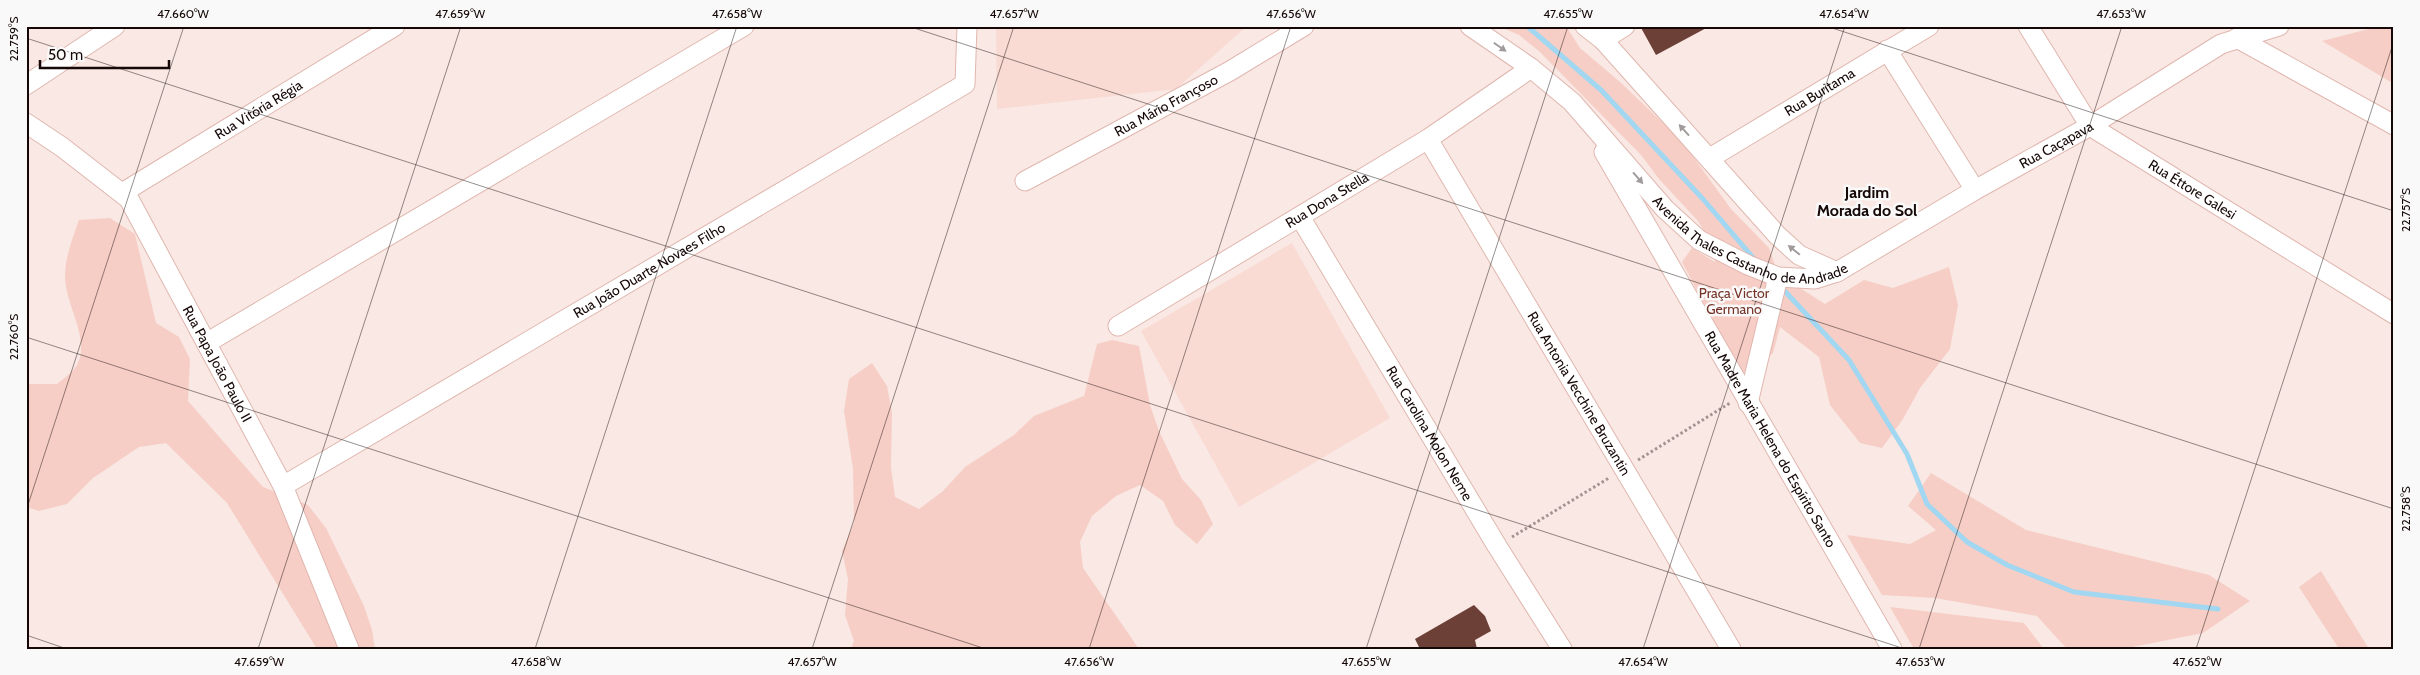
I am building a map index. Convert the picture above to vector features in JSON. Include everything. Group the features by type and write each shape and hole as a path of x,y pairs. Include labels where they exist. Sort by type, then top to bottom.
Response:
{"street":[{"path":"26,85 115,26"},
{"name":"Rua Vitória Régia","path":"122,193 395,26"},
{"path":"208,342 744,26"},
{"name":"Rua João Duarte Novaes Filho","path":"283,486 965,84 967,26"},
{"name":"Rua Mário Françoso","path":"1025,181 1230,71 1304,26"},
{"name":"Avenida Thales Castanho de Andrade","path":"1470,26 1531,68 1572,102 1666,210 1699,240 1748,265 1778,277 1815,279 1837,272"},
{"name":"Avenida Thales Castanho de Andrade","path":"1585,26 1604,40 1777,236 1799,255 1837,272"},
{"path":"1604,40 1625,26"},
{"name":"Rua Buritama","path":"1710,158 1929,26"},
{"name":"Rua Éttore Galesi","path":"2028,26 2090,126 2394,314"},
{"name":"Rua Caçapava","path":"1837,272 1975,190 2090,126 2221,44 2280,26"},
{"path":"2237,38 2394,125"},
{"path":"1887,50 1975,190"},
{"name":"Rua Dona Stella","path":"1118,326 1428,139 1531,68"},
{"name":"Rua Madre Maria Helena do Espírito Santo","path":"1572,102 1610,162 1892,649"},
{"name":"Rua Papa João Paulo II","path":"26,123 62,147 129,199 208,342 283,486 349,649"},
{"name":"Rua Antonia Vecchine Bruzantin","path":"1428,139 1731,649"},
{"name":"Rua Carolina Molon Neme","path":"1300,217 1497,546 1562,649"},
{"path":"1746,399 1778,277"}],"path":[{"path":"1497,546 1624,468 1746,399"}],"shaded area":[{"path":"996,26 1247,26 1176,89 997,109"},
{"path":"1292,243 1390,418 1239,507 1141,331"}],"green space":[{"name":"Praça Victor Germano","path":"1498,26 1566,26 1580,48 1620,82 1681,140 1731,209 1769,248 1778,274 1825,304 1864,280 1893,288 1949,267 1958,305 1950,349 1920,388 1903,419 1882,448 1860,443 1830,405 1819,357 1780,327 1773,353 1753,372 1747,365 1743,378 1682,262 1692,248 1715,262 1713,246 1698,221 1659,179 1641,155 1539,51 1519,35"},
{"path":"2380,26 2394,26 2394,84 2322,41"},
{"path":"110,218 135,234 156,323 179,337 190,359 188,401 263,487 308,505 326,528 364,606 372,630 375,649 317,649 227,503 166,443 139,447 93,478 67,504 39,511 26,507 26,384 57,384 77,365 81,355 81,344 66,287 65,269 68,254 79,220"},
{"path":"1112,340 1139,346 1150,405 1159,431 1182,479 1201,500 1213,524 1197,544 1175,525 1163,501 1140,485 1116,496 1092,516 1080,542 1083,568 1139,649 851,649 854,641 845,615 848,579 842,551 854,523 853,469 844,411 849,379 872,363 887,386 892,413 891,467 895,497 919,509 943,491 965,467 1014,435 1034,416 1084,396 1097,344"},
{"path":"1931,473 2026,530 2209,575 2250,601 2203,633 2122,649 2067,649 2037,616 1935,598 1882,595 1847,535 1910,544 1936,530 1908,506"},
{"path":"2321,571 2369,649 2339,649 2299,587"},
{"path":"1890,607 2024,623 2044,649 1914,649"}],"building":[{"path":"1640,26 1710,26 1656,55"},
{"path":"1474,605 1485,616 1491,631 1475,640 1477,649 1420,649 1415,639"}],"waterway":[{"path":"1527,26 1601,90 1703,199 1755,260"},
{"path":"1780,286 1849,360 1907,454 1927,504 1967,542 2007,565 2074,592 2218,609"}],"district":[{"name":"Jardim Morada do Sol","path":"1867,201"}]}
